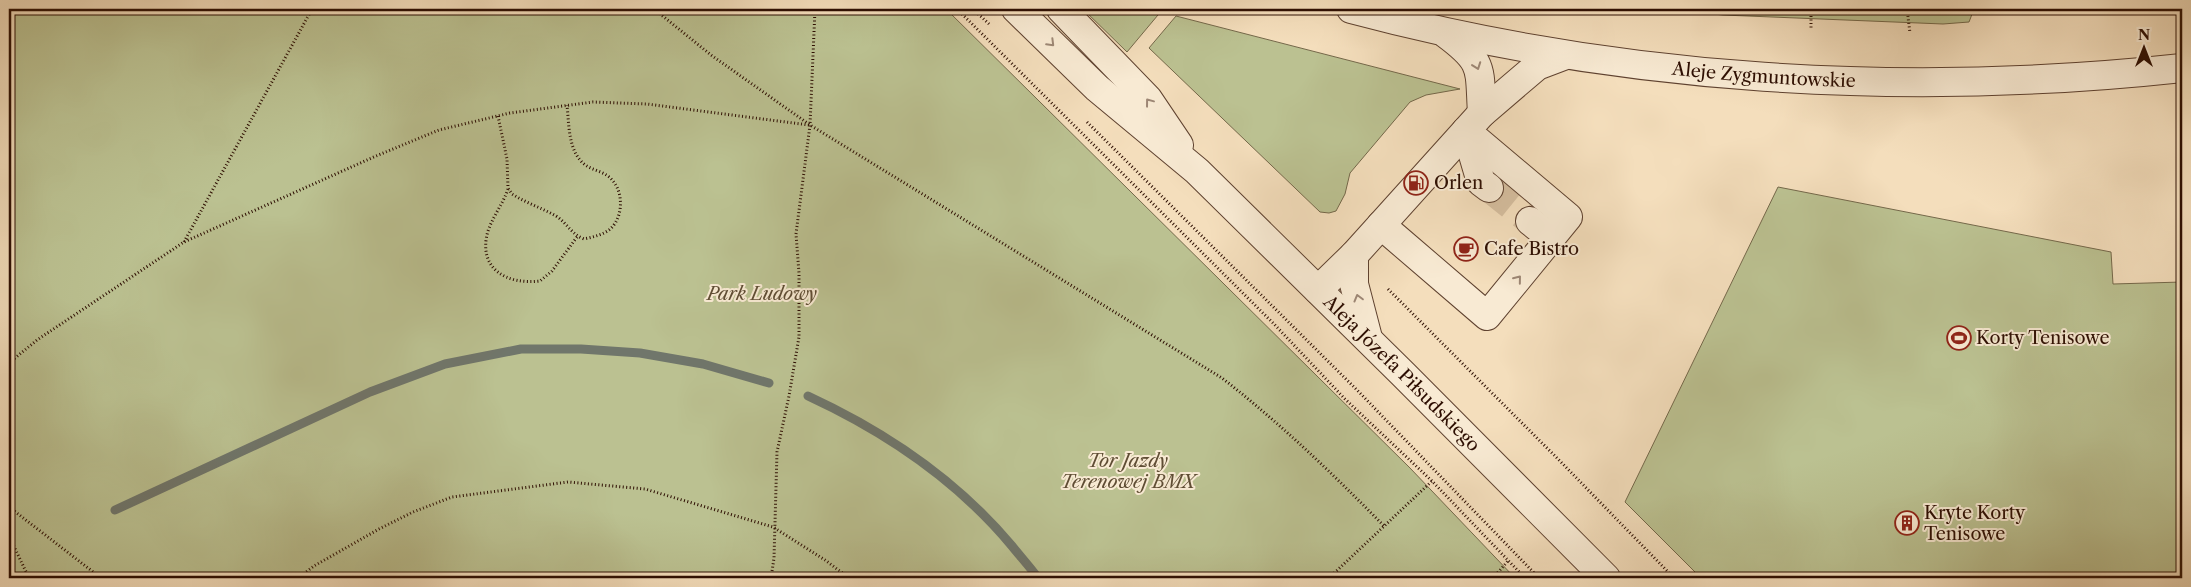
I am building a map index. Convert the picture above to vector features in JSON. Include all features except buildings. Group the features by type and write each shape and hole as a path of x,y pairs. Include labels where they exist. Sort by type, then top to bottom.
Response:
{"street":[{"name":"Aleja Józefa Piłsudskiego","path":"1016,9 1097,88 1196,171 1606,578"},
{"name":"Aleja Józefa Piłsudskiego","path":"1061,9 1148,99 1196,171"},
{"name":"Aleje Zygmuntowskie","path":"1351,9 1444,32 1566,55 1620,63 1755,75 1912,82 2065,78 2182,68"},
{"path":"1444,32 1462,46 1474,58 1479,67 1474,122 1481,182 1489,188"},
{"path":"1318,290 1354,255 1474,122 1515,83 1537,66 1566,55"},
{"path":"1381,225 1487,316 1568,217 1474,122"},
{"path":"1530,221 1551,238"},
{"path":"1354,255 1354,284 1368,340"}],"path":[{"path":"184,242 312,9"},
{"path":"654,9 711,55 810,125 1222,378 1266,412 1302,444 1384,526"},
{"path":"771,578 776,452 790,396 799,337 799,273 796,234 810,125 815,9"},
{"path":"957,9 1274,324 1345,399 1432,481 1525,578"},
{"path":"973,9 995,30"},
{"path":"1811,9 1811,30"},
{"path":"1907,9 1910,33"},
{"path":"9,363 37,340 184,242 376,156 439,130 498,116 593,102 647,104 810,125"},
{"path":"508,188 517,198 564,221 577,237 584,239 603,234 611,228 618,217 621,202 613,180 581,162 576,154 572,145 567,105"},
{"path":"498,116 507,159 508,188 505,199 492,220 486,243 490,262 497,272 515,282 540,281 552,271 577,237"},
{"path":"1083,117 1356,390 1539,578"},
{"path":"1354,255 1674,578"},
{"path":"1329,578 1432,481"},
{"path":"298,578 314,566 379,529 414,512 452,497 568,482 645,488 773,527 825,560 849,578"},
{"path":"9,507 101,578"},
{"path":"9,536 29,578"},
{"path":"1493,578 1508,561"}],"green space":[{"name":"Park Ludowy","path":"9,9 946,9 1410,468 1515,578 9,578"},
{"path":"1083,9 1163,9 1127,52"},
{"path":"1666,9 1974,9 1969,22 1943,24 1723,15"},
{"path":"1176,16 1460,89 1426,95 1410,102 1350,173 1345,194 1336,211 1329,213 1320,212 1149,48"},
{"path":"1778,187 2111,252 2113,284 2182,282 2182,578 1701,578 1625,502"}],"waterway":[{"path":"115,510 370,392 445,364 521,349 581,349 640,353 703,364 769,383"},
{"path":"808,396 865,425 919,460 944,479 991,522 1038,578"}],"tunnel":[{"path":"1489,188 1530,221"}],"place":[{"name":"Orlen","path":"1416,183"},
{"name":"Cafe Bistro","path":"1466,249"},
{"name":"Korty Tenisowe","path":"1959,338"},
{"name":"Kryte Korty Tenisowe","path":"1907,523"}],"park label":[{"name":"Tor Jazdy Terenowej BMX","path":"1128,471"}]}
